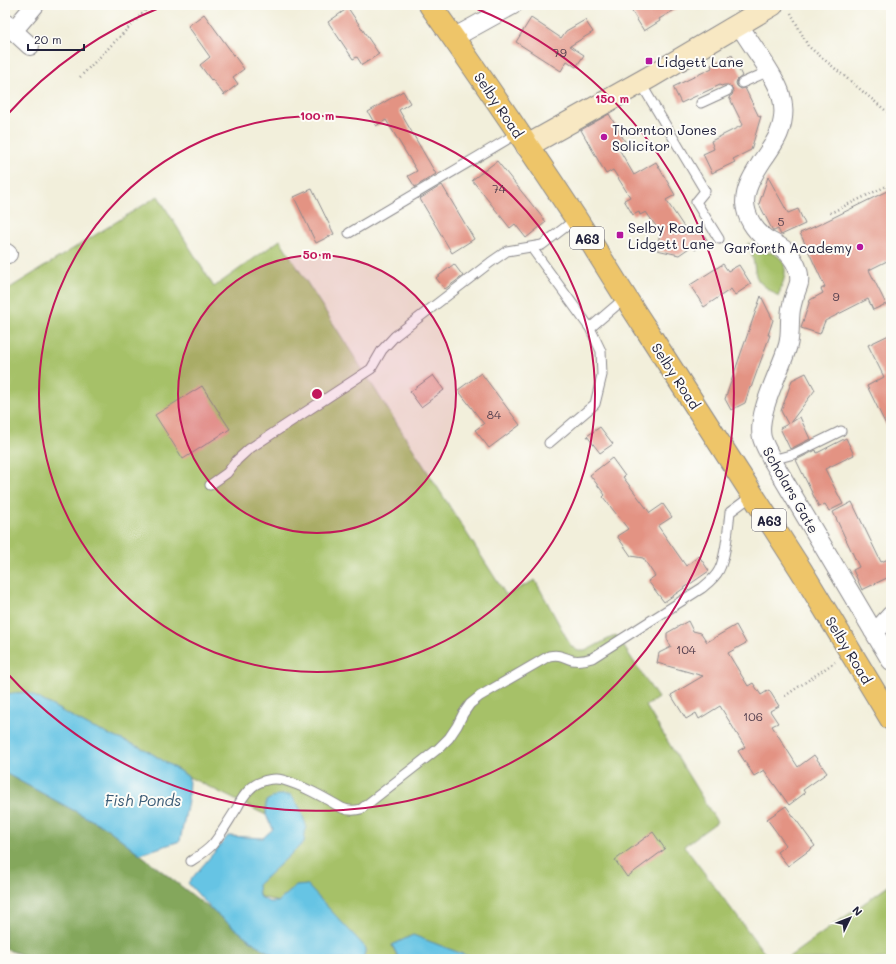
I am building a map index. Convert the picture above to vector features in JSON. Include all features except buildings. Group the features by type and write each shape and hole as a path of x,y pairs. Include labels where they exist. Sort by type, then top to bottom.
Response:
{"highway":[{"name":"Selby Road","path":"430,5 576,219 625,298 801,570 891,719"}],"main road":[{"path":"523,140 640,82 739,25 781,8"}],"street":[{"path":"30,46 9,27 35,5"},
{"path":"453,38 513,5"},
{"name":"Scholars Gate","path":"739,25 778,86 782,97 784,110 779,135 753,176 747,189 746,203 748,217 755,229 766,239 778,245 787,252 794,261 798,272 799,283 794,295 791,310 788,345 766,404 761,430 762,438 772,460 891,661"},
{"path":"873,631 880,627 891,615"}],"lane":[{"path":"742,83 769,71"},
{"path":"640,82 705,191 696,202 719,239"},
{"path":"701,102 726,91"},
{"path":"349,233 523,140"},
{"path":"210,485 227,473 237,460 249,449 371,369 382,350 395,336 491,262 507,251 542,245 576,219"},
{"path":"531,247 590,328 601,351 602,375 595,404 549,443"},
{"path":"590,328 625,298"},
{"path":"772,460 794,454 841,431"},
{"path":"191,861 212,845 242,799 250,789 259,783 270,780 282,780 304,787 342,808 355,811 361,809 440,748 449,738 470,704 480,696 549,656 564,656 573,660 592,658 702,588 711,581 719,571 723,559 730,512 753,495"}],"path":[{"path":"80,77 151,5"},
{"path":"781,8 808,46 891,115"},
{"path":"830,213 891,184"},
{"path":"785,696 850,652"}],"green space":[{"path":"158,196 214,287 280,240 506,595 535,580 571,646 578,651 585,651 616,635 658,698 646,706 717,822 684,846 769,959 571,959 560,955 550,959 474,959 392,945 399,959 363,959 366,948 296,886 278,902 259,896 257,885 304,842 266,801 266,815 189,777 146,750 91,727 27,692 5,694 5,291"},
{"path":"748,243 764,252 773,253 783,262 785,273 778,297 762,285 758,280"},
{"path":"5,773 108,829 255,944 280,959 35,959 5,949"},
{"path":"891,884 891,959 786,959"}],"water":[{"name":"Fish Ponds","path":"27,692 91,727 146,750 189,777 188,801 180,841 140,854 108,829 5,773 5,694"},
{"path":"277,795 291,795 300,808 306,825 304,842 258,885 259,896 269,902 278,902 296,886 307,885 366,948 363,959 280,959 255,944 214,912 188,883 228,836 263,838 273,829 266,815 266,801"},
{"path":"413,935 474,959 399,959 392,945"}],"place":[{"name":"Lidgett Lane","path":"649,61"},
{"name":"Thornton Jones Solicitor","path":"604,137"},
{"name":"Selby Road Lidgett Lane","path":"620,235"},
{"name":"Garforth Academy","path":"860,247"}]}
